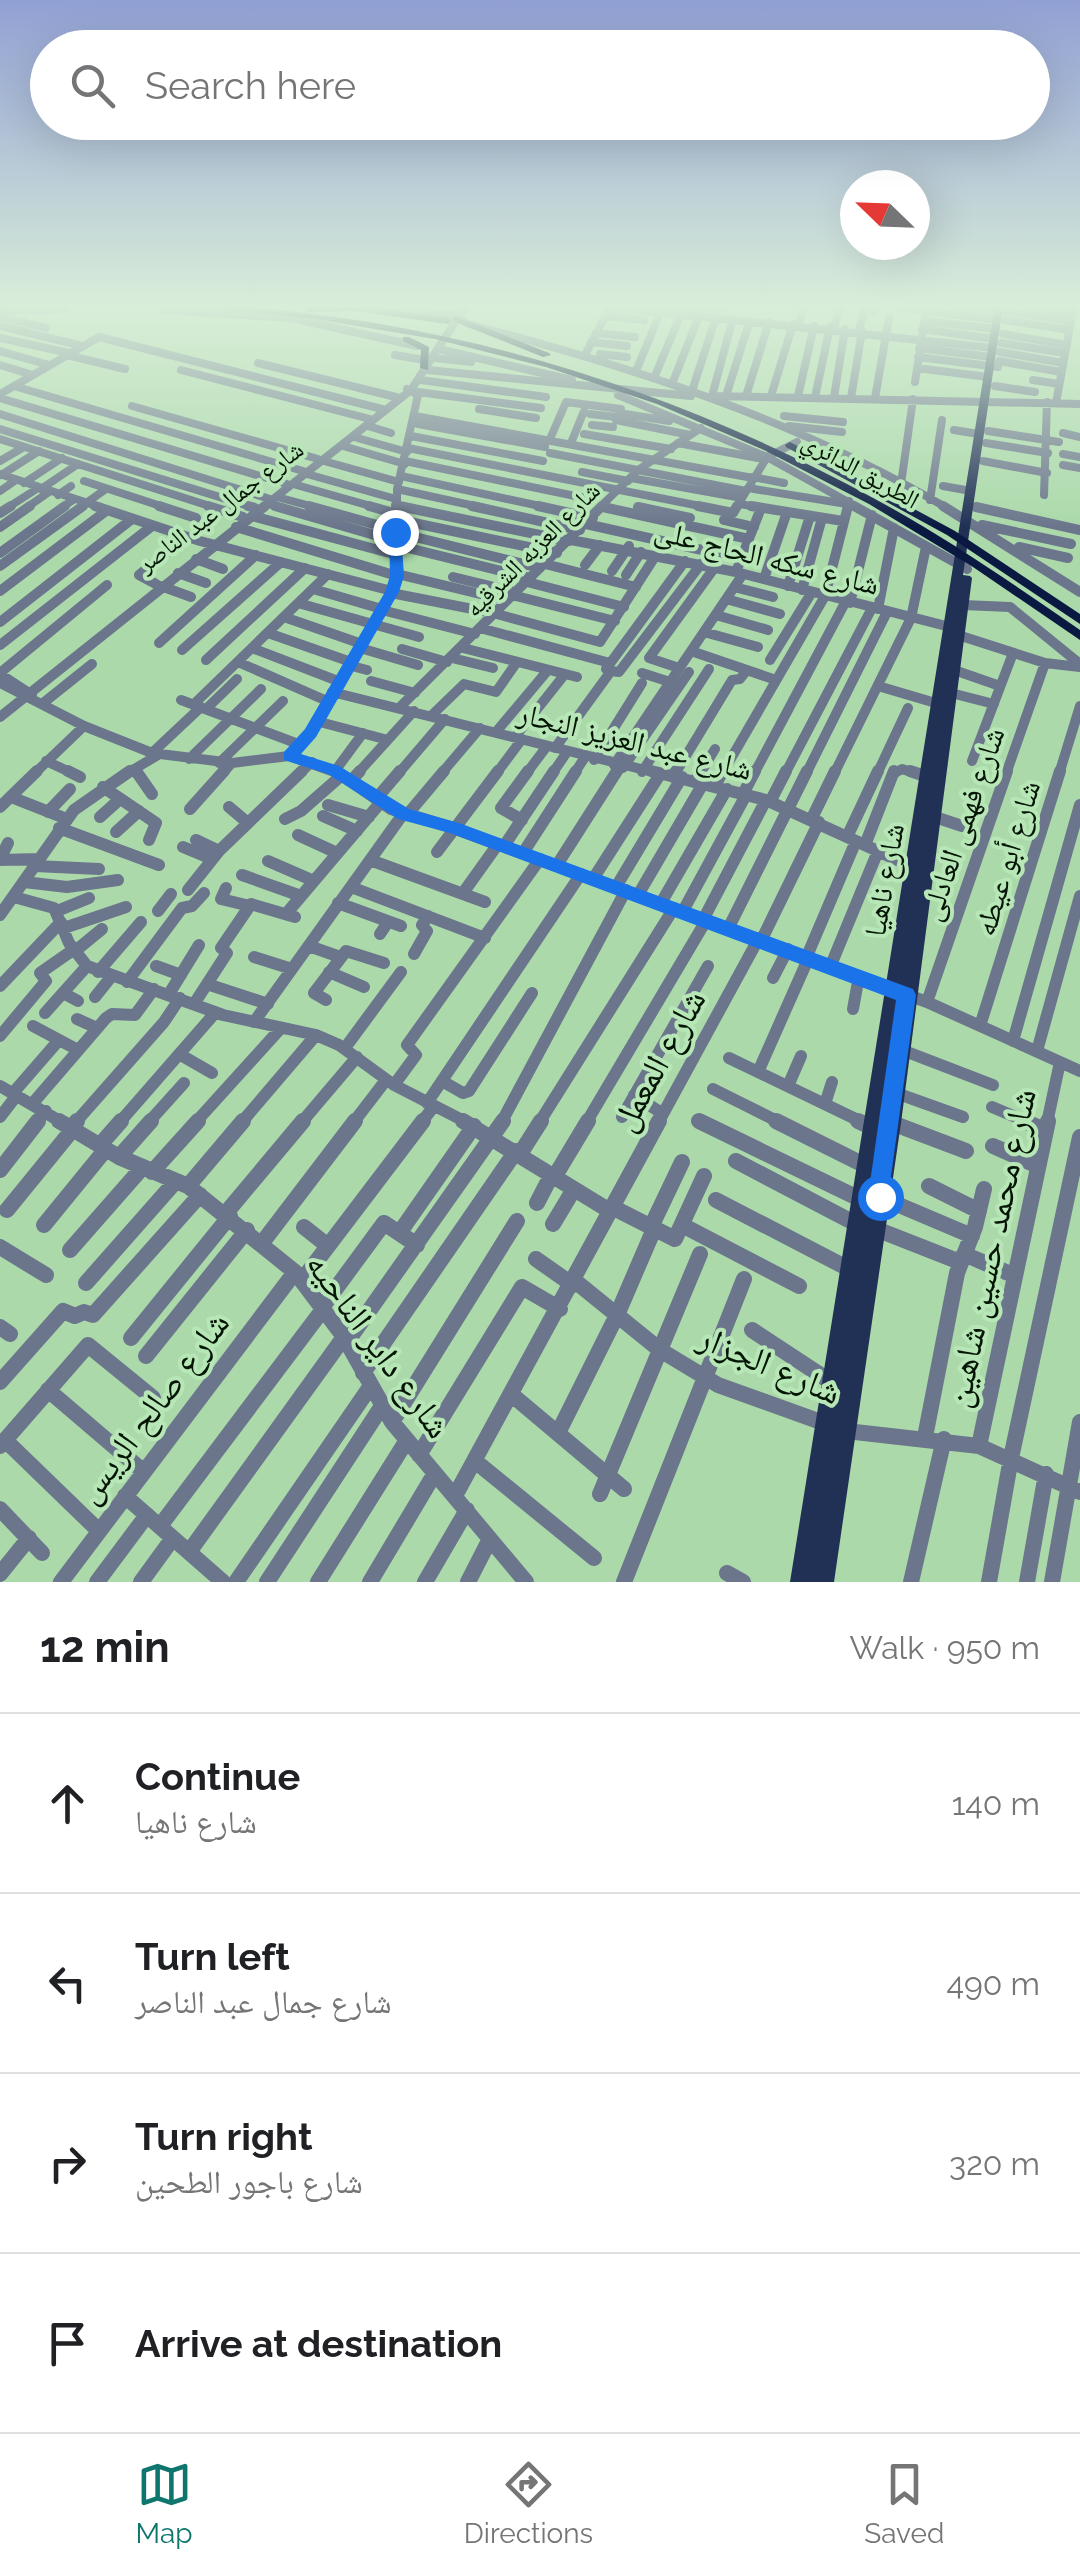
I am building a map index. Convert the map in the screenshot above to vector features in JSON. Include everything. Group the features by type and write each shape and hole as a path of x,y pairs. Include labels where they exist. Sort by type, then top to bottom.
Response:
{"highway":[{"name":"الطريق الدائري","path":"599,379 766,439 805,458 947,538 1080,620"},
{"name":"الطريق الدائري","path":"641,379 706,400 766,439"},
{"name":"الطريق الدائري","path":"990,564 1080,636"}],"main road":[{"name":"شارع ناهيا","path":"872,1199 868,1167 934,817 945,698 992,379"},
{"name":"شارع ناهيا","path":"822,1582 837,1428 872,1199 892,1123 902,1050 900,992 915,868 928,777 954,670 954,631 963,605 963,567"},
{"name":"شارع ناهيا","path":"802,1582 837,1428 834,1384 854,1272 868,1227"}],"street":[{"path":"0,396 26,379"},
{"path":"208,379 397,442"},
{"path":"263,379 382,409"},
{"path":"324,379 396,397"},
{"name":"شارع جمال عبد الناصر","path":"321,460 412,390 419,379"},
{"path":"459,379 546,397"},
{"path":"503,379 706,400 780,420 843,423 780,420"},
{"path":"563,379 626,397 747,488 844,521"},
{"path":"656,379 706,400 726,396 913,399 946,379"},
{"path":"672,384 674,379"},
{"path":"692,391 696,379"},
{"path":"706,400 713,379"},
{"path":"726,396 731,379"},
{"path":"746,396 751,379"},
{"path":"781,379 776,396 780,420 806,438 930,500 1071,544"},
{"path":"780,420 796,396 800,379"},
{"path":"815,397 819,379"},
{"path":"834,398 837,379"},
{"path":"851,398 854,379"},
{"path":"875,398 878,379"},
{"path":"1024,379 1035,392"},
{"path":"1028,379 1052,403 1080,404"},
{"path":"1044,494 1052,403 1060,379"},
{"path":"1033,380 1059,384"},
{"path":"510,404 523,381"},
{"path":"526,435 553,384"},
{"path":"14,386 305,472 529,580 624,607"},
{"path":"290,756 316,721 392,592 397,575 396,515 414,420 412,390 540,408"},
{"name":"شارع جمال عبد الناصر","path":"28,695 128,609 363,429 396,397 412,390"},
{"path":"0,396 396,515 542,566 636,588"},
{"path":"752,414 757,396"},
{"path":"598,462 626,397"},
{"path":"449,422 459,398"},
{"path":"901,484 913,399"},
{"path":"449,422 470,400"},
{"path":"547,450 566,402 680,441 766,458"},
{"path":"132,406 321,460 396,515 557,553"},
{"path":"479,409 536,418"},
{"path":"479,427 490,411"},
{"path":"571,442 587,413 680,441 766,458 963,567"},
{"path":"0,414 271,499 396,515 586,524"},
{"path":"504,431 514,415"},
{"path":"414,420 526,435 547,450"},
{"path":"414,420 598,462 632,476"},
{"path":"930,500 942,420"},
{"path":"584,434 615,421"},
{"path":"592,425 615,421 680,441"},
{"path":"0,429 250,514"},
{"path":"363,429 391,432"},
{"path":"363,429 406,456 585,498"},
{"path":"954,430 1047,473"},
{"path":"411,436 547,450 571,442 604,448 680,441"},
{"path":"983,445 1080,437"},
{"path":"684,670 649,658 714,567 728,515 766,458 806,438"},
{"name":"شارع العزبه الشرقيه","path":"400,707 632,476 680,441"},
{"path":"2,442 250,514 396,515 586,524 699,550 749,540"},
{"path":"983,445 1048,454"},
{"path":"343,446 558,477 728,515 754,527"},
{"path":"0,462 24,447"},
{"path":"0,491 39,452"},
{"path":"1080,457 1063,460 1080,468"},
{"path":"8,479 62,458"},
{"path":"0,553 78,464"},
{"path":"582,472 747,488 848,503"},
{"path":"8,479 152,526 392,592 439,602 505,602"},
{"path":"0,513 86,482 196,518"},
{"path":"0,526 69,483"},
{"path":"747,488 784,483"},
{"path":"943,486 1010,545 1080,592"},
{"path":"747,488 761,508 810,516 822,512"},
{"path":"0,566 106,489"},
{"path":"0,622 129,518 144,501"},
{"path":"627,890 735,751 825,596 848,503"},
{"path":"606,504 719,544"},
{"path":"606,504 690,518"},
{"path":"129,518 160,506"},
{"path":"556,865 734,587 761,508"},
{"path":"0,591 106,511"},
{"path":"764,580 787,512"},
{"path":"770,660 806,591 822,512"},
{"path":"972,513 1080,530"},
{"name":"شارع جمال عبد الناصر","path":"159,585 250,514"},
{"path":"696,533 705,514"},
{"name":"شارع سكه الحاج على","path":"396,515 600,544 693,562 911,618 1045,663 1080,666"},
{"path":"788,586 810,516"},
{"path":"126,1496 222,1580 367,1380 518,1152 744,794 848,602 872,516"},
{"path":"0,645 152,526"},
{"path":"236,528 505,602 615,622"},
{"path":"729,927 879,610 894,528"},
{"path":"612,571 635,535"},
{"path":"186,536 140,574 191,598"},
{"path":"0,654 138,545 131,542"},
{"path":"585,565 600,544"},
{"path":"1010,545 1068,558"},
{"name":"شارع المعمل","path":"426,1582 462,1502 474,1461 760,938 911,618 926,547"},
{"path":"313,589 619,672 699,550"},
{"path":"626,575 641,552"},
{"path":"159,643 256,555"},
{"path":"453,577 505,602 603,639 656,555"},
{"path":"196,559 223,569"},
{"path":"182,650 281,562"},
{"path":"206,660 305,568"},
{"path":"178,573 206,583"},
{"path":"0,915 63,824 104,787 155,754 196,705 328,574"},
{"path":"1057,576 1080,582"},
{"path":"107,585 1,680 84,726 155,754 226,763 290,756 312,762 405,814 760,938 927,1002 1080,1071"},
{"path":"734,587 773,598"},
{"path":"726,599 780,614"},
{"path":"298,603 419,637"},
{"path":"963,605 1010,607 1080,666"},
{"path":"536,1203 705,919 768,801 879,610"},
{"path":"716,615 768,630"},
{"path":"284,617 418,665"},
{"path":"704,632 758,647"},
{"path":"268,633 415,693"},
{"path":"252,648 332,692"},
{"path":"437,852 518,738 571,676 462,648"},
{"path":"402,649 492,668"},
{"path":"690,651 776,680"},
{"path":"972,761 1013,654"},
{"path":"238,662 332,692"},
{"path":"432,715 464,684 496,692 517,662"},
{"name":"شارع فهمى العادلى","path":"927,1002 1045,663"},
{"path":"0,708 92,664"},
{"path":"463,893 522,820 556,749 611,667"},
{"path":"496,732 548,670"},
{"path":"619,767 670,682 684,670"},
{"path":"642,772 709,670"},
{"path":"97,1582 167,1533 345,1339 494,1137 627,890 671,776 732,680 740,680 747,670"},
{"path":"954,670 1000,686"},
{"path":"524,853 642,678 670,682"},
{"path":"196,705 238,679"},
{"path":"878,686 994,704"},
{"path":"189,759 262,689"},
{"name":"شارع عبد العزيز النجار","path":"332,692 432,715 619,767 711,784 768,801 915,868"},
{"path":"0,717 28,695"},
{"path":"190,809 256,727 283,701"},
{"path":"196,705 301,745"},
{"name":"شارع أبو عيطه","path":"980,1026 1074,748 1080,706"},
{"path":"831,966 862,844 908,708"},
{"path":"285,819 388,740 414,711"},
{"path":"226,888 221,899 256,904 290,915 301,896 446,719"},
{"path":"316,721 388,740"},
{"path":"0,807 84,726"},
{"path":"254,1022 405,814 480,728"},
{"path":"343,776 363,733"},
{"path":"673,907 711,784 715,748"},
{"path":"522,820 501,808 556,749"},
{"path":"46,762 80,778"},
{"path":"188,890 216,855 302,778 312,762"},
{"path":"134,769 152,794"},
{"path":"758,1072 894,771 902,769 928,777"},
{"name":"شارع صالح الريس","path":"60,1582 299,1275 328,1246 430,1104 494,1003 587,876 671,776"},
{"path":"104,787 156,823 148,840"},
{"path":"48,812 70,789"},
{"path":"11,797 159,865"},
{"path":"100,817 120,799"},
{"path":"1013,1041 1080,805"},
{"path":"229,807 248,824"},
{"path":"357,831 326,811 369,817"},
{"path":"116,832 139,812"},
{"path":"934,817 962,826"},
{"path":"298,834 336,853"},
{"path":"8,843 0,860 98,869"},
{"path":"189,843 216,855"},
{"path":"262,1243 390,1082 416,1055 406,1045 540,859"},
{"path":"370,860 485,902"},
{"path":"268,861 314,881"},
{"path":"242,875 301,896"},
{"path":"24,882 67,886 118,880"},
{"path":"351,887 485,938"},
{"path":"127,982 180,910 192,906 204,893"},
{"path":"1037,1052 1080,896"},
{"path":"14,897 51,906 74,951 99,972 215,1012 316,1036 351,1052 390,1082 494,1137 611,1209 674,1239 704,1176"},
{"path":"0,986 61,920 89,898"},
{"path":"165,903 180,910"},
{"path":"338,904 395,924 380,934"},
{"path":"8,1210 181,999 207,984 226,953 221,948 250,906"},
{"path":"61,920 126,907"},
{"path":"414,954 427,931 422,925 428,916"},
{"path":"45,1013 62,994 99,972 141,922"},
{"path":"0,1036 46,981 40,973 102,930"},
{"path":"181,999 181,975 199,944"},
{"path":"309,946 340,957"},
{"path":"772,978 788,949"},
{"path":"326,1000 314,993 340,957 351,950 384,963"},
{"path":"254,957 292,969"},
{"path":"156,966 181,975"},
{"path":"622,1117 708,966"},
{"path":"95,996 99,972"},
{"path":"329,972 364,987"},
{"path":"131,1338 351,1052 401,972"},
{"path":"853,1009 859,976"},
{"path":"207,984 268,1004"},
{"path":"0,1117 78,1050 112,1014 134,1015 154,989"},
{"path":"442,1082 469,1091 532,993"},
{"path":"62,994 78,1001"},
{"path":"494,1003 518,1014"},
{"path":"44,1225 215,1012"},
{"path":"76,1019 97,1028"},
{"path":"33,1026 78,1050"},
{"path":"70,1250 281,1028"},
{"path":"0,1382 60,1313 95,1313 188,1187 316,1036"},
{"path":"0,1170 22,1098 59,1040"},
{"path":"902,1050 993,1085"},
{"path":"179,1054 212,1073"},
{"path":"788,1086 801,1056"},
{"path":"730,1058 874,1128"},
{"name":"شارع محمد حسين شاهين","path":"980,1446 1060,1062"},
{"path":"826,1104 832,1082"},
{"path":"108,1150 184,1083"},
{"path":"713,1089 868,1167"},
{"path":"896,1093 963,1117"},
{"path":"634,1095 663,1114"},
{"name":"شارع داير الناحيه","path":"22,1098 108,1150 188,1187 299,1275 345,1339 387,1414 526,1582"},
{"path":"992,1107 1045,1130"},
{"path":"699,1121 872,1199 972,1236"},
{"path":"892,1123 966,1152"},
{"path":"400,1232 474,1126"},
{"path":"989,1582 1011,1458 1080,1137"},
{"path":"994,1146 1038,1166"},
{"path":"736,1160 868,1227 1015,1276"},
{"path":"558,1434 618,1316 682,1162"},
{"path":"929,1186 979,1210"},
{"path":"86,1283 188,1187"},
{"path":"553,1224 574,1188"},
{"path":"911,1582 962,1258 984,1189"},
{"path":"716,1200 854,1272"},
{"path":"267,1582 387,1414 517,1221"},
{"path":"141,1582 167,1533 384,1223 417,1245"},
{"path":"682,1225 799,1286"},
{"path":"304,1227 328,1246"},
{"path":"146,1356 247,1230"},
{"path":"0,1248 46,1276"},
{"path":"600,1494 700,1254"},
{"name":"شارع الجزار","path":"536,1259 706,1380 837,1428 980,1446 1074,1489"},
{"path":"624,1582 744,1280"},
{"path":"318,1582 522,1287 560,1309"},
{"path":"752,1330 834,1384"},
{"path":"99,1531 2,1443 83,1348 92,1347 154,1398"},
{"path":"48,1390 144,1472"},
{"path":"512,1395 624,1489"},
{"path":"1052,1582 1074,1489 1080,1422"},
{"path":"474,1461 594,1558"},
{"path":"370,1582 435,1473"},
{"path":"1027,1582 1046,1474"},
{"path":"0,1509 36,1546 0,1574"},
{"path":"468,1582 490,1539"}],"route":[{"path":"395,532 397,576 392,592 311,733 290,756 334,770 391,809 758,938 906,995 902,1050 880,1197"}]}
